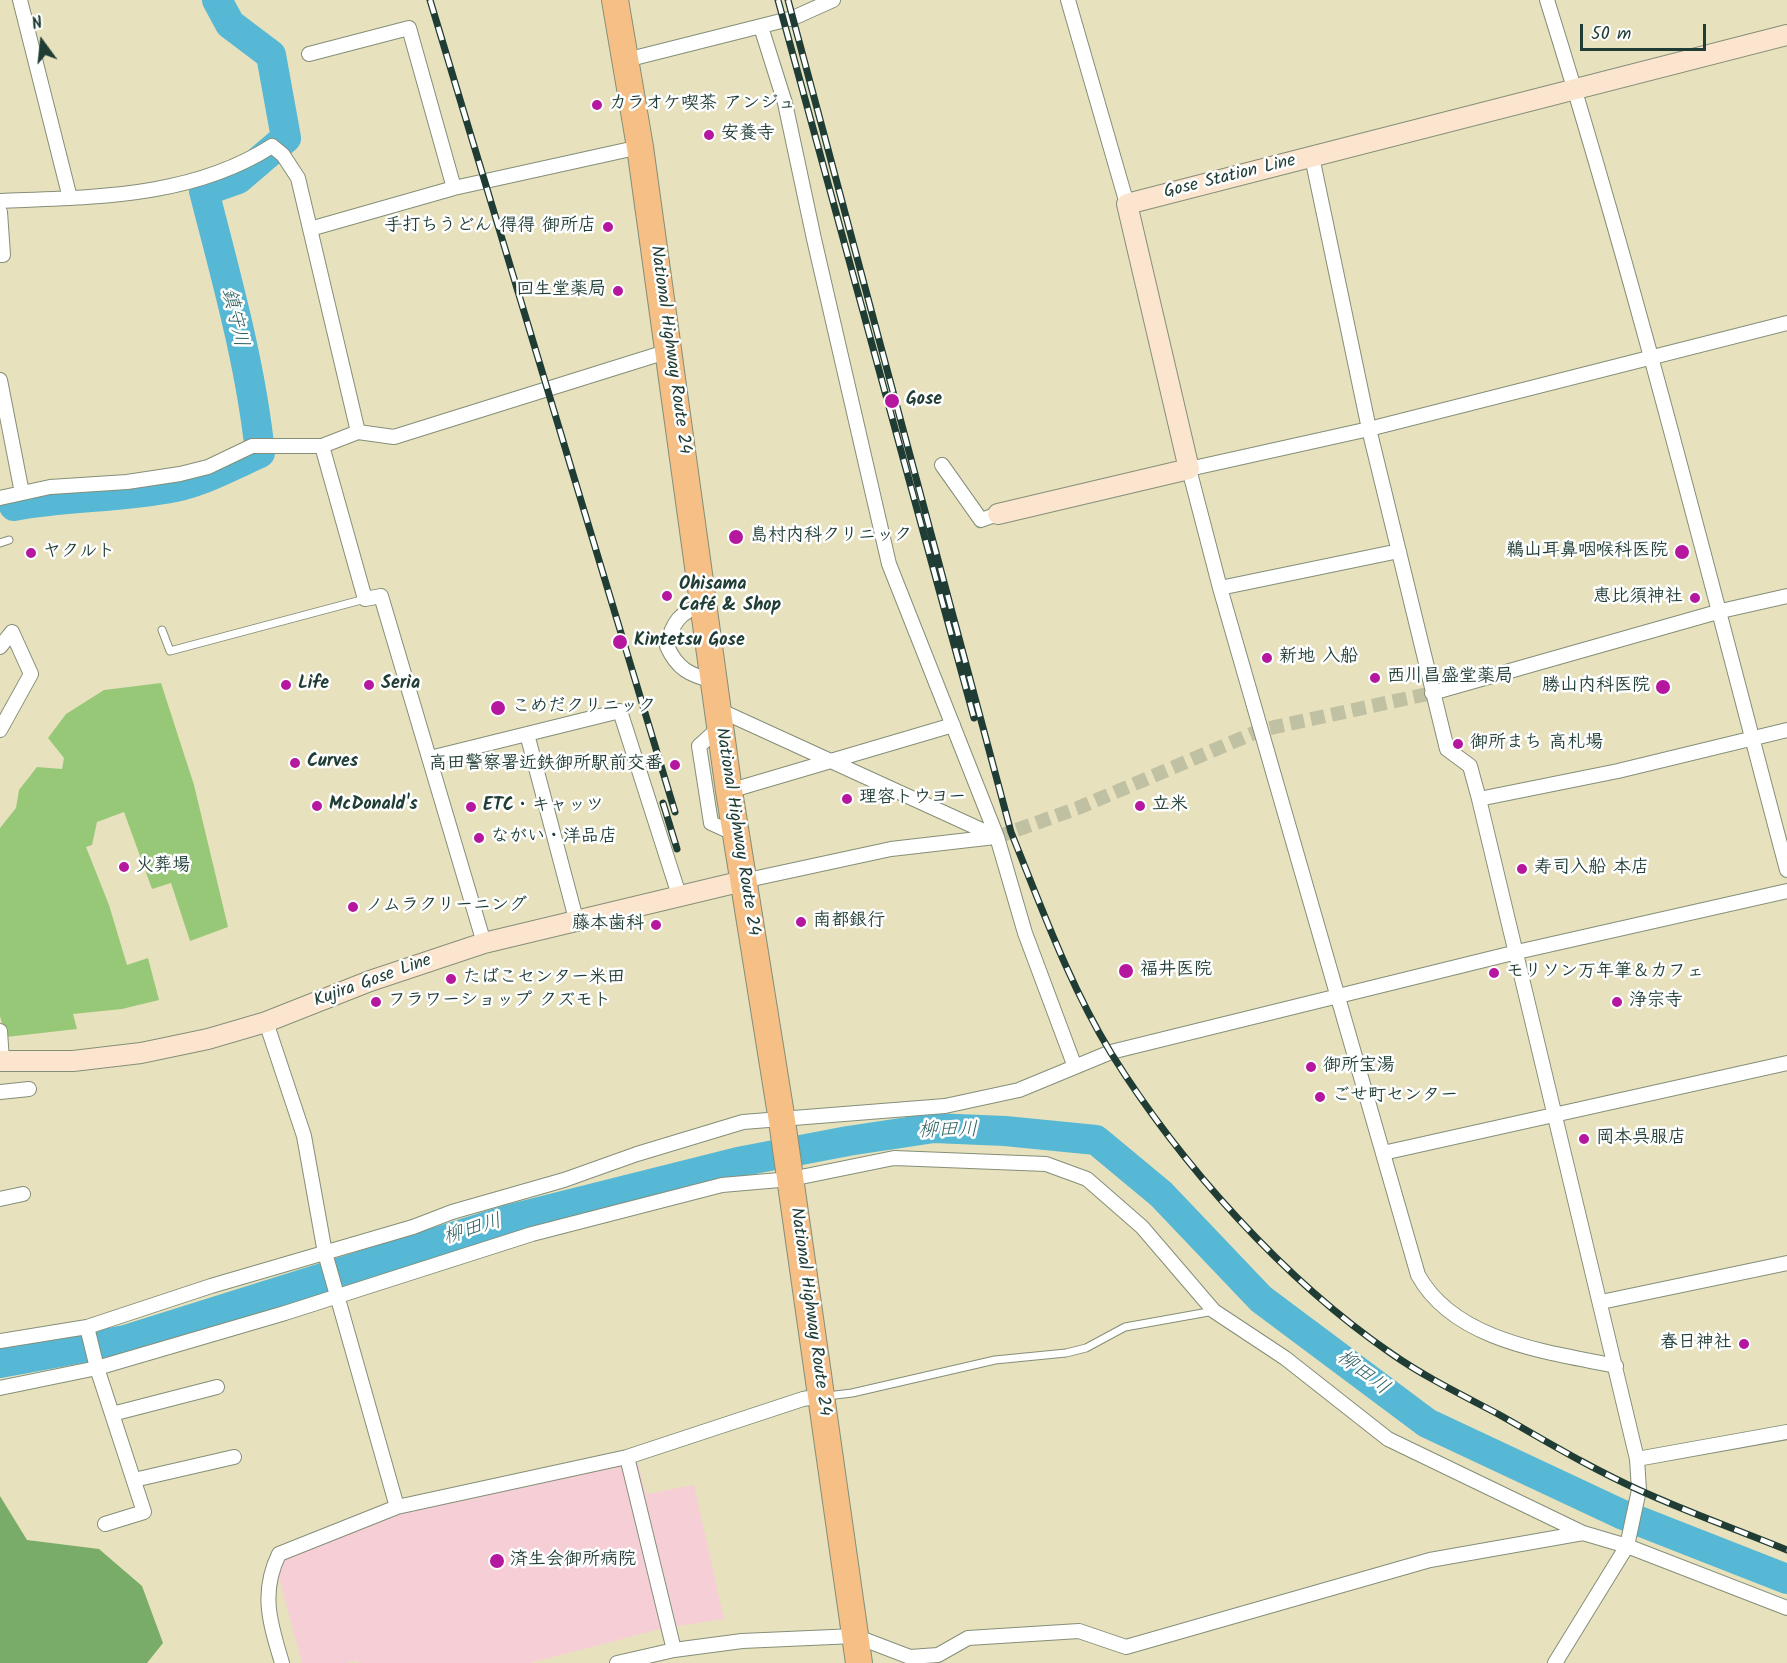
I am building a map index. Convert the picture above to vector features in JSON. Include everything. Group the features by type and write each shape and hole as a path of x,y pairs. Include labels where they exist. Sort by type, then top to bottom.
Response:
{"highway":[{"name":"National Highway Route 24","path":"615,0 640,147 718,718 790,1173 859,1663"}],"main road":[{"name":"Gose Station Line","path":"1126,204 1787,35"},
{"path":"998,514 1190,469 1126,204"},
{"name":"Kujira Gose Line","path":"1,1061 73,1061 141,1053 208,1039 266,1022 370,981 484,943 576,919 743,882"}],"street":[{"path":"20,0 70,198"},
{"path":"626,60 793,18 833,0"},
{"path":"1068,0 1126,204"},
{"path":"1547,0 1575,91 1720,611 1787,870"},
{"path":"760,27 785,103 889,564 997,837 1025,933 1075,1067"},
{"path":"309,54 409,28 454,188"},
{"path":"0,201 113,197 204,180 246,163 272,146 283,155 298,178 358,432"},
{"path":"310,229 454,188 640,147"},
{"path":"1312,157 1370,429 1432,693 1447,749 1470,766 1479,799 1637,1459 1637,1505 1627,1545 1555,1663"},
{"path":"0,212 3,255 0,255"},
{"path":"1616,1366 1539,1349 1466,1323 1433,1296 1424,1285 1413,1259 1220,588 1190,469 1370,429 1787,323"},
{"path":"0,498 50,487 127,482 180,474 208,467 252,446 322,446 358,432 394,437 669,351"},
{"path":"0,380 22,493"},
{"path":"322,446 365,599 381,596 484,943"},
{"path":"942,465 981,520 998,514"},
{"path":"1220,588 1399,551"},
{"path":"1432,693 1720,611 1787,596"},
{"path":"704,605 694,607 672,626 667,646 680,668 694,676 713,681"},
{"path":"0,646 12,632 32,674 0,730"},
{"path":"430,758 620,711 679,895"},
{"path":"735,834 711,823 699,746 718,718 832,761 997,837"},
{"path":"729,791 953,725"},
{"path":"1479,799 1618,771 1787,730"},
{"path":"527,734 576,919"},
{"path":"743,882 891,849 997,837"},
{"path":"0,1341 87,1328 211,1286 325,1253 743,1122 783,1127 880,1109 945,1106 1019,1090 1111,1052 1339,998 1517,952 1787,891"},
{"path":"266,1022 304,1136 325,1253 397,1507"},
{"path":"0,1031 1,1061"},
{"path":"1383,1153 1787,1063"},
{"path":"0,1092 28,1089"},
{"path":"0,1388 96,1367 337,1296 532,1234 722,1185 894,1158 1046,1164 1087,1179 1142,1227 1215,1311 1285,1358 1388,1439 1583,1533 1627,1545 1787,1608"},
{"path":"0,1199 23,1194"},
{"path":"1601,1302 1787,1263"},
{"path":"87,1328 96,1367 144,1512 105,1524"},
{"path":"112,1414 217,1387"},
{"path":"282,1663 266,1592 270,1572 279,1554 397,1507 627,1457 803,1399 821,1396"},
{"path":"1637,1459 1787,1432"},
{"path":"134,1480 234,1457"},
{"path":"627,1457 683,1654"},
{"path":"617,1663 683,1654 742,1641 855,1636 910,1657 938,1655 968,1638 1079,1631 1126,1647 1430,1560 1583,1533"}],"lane":[{"path":"0,543 9,540"},
{"path":"162,630 170,651 365,599"},
{"path":"821,1396 852,1393 995,1360 1066,1353 1086,1348 1125,1327 1215,1311"}],"shaded area":[{"name":"済生会御所病院","path":"637,1459 646,1494 694,1485 724,1619 664,1628 530,1663 359,1663 358,1660 347,1663 302,1663 276,1567 288,1556 398,1512"}],"green space":[{"path":"161,683 194,785 228,927 190,941 171,883 152,889 124,812 97,822 92,845 86,847 109,905 127,965 148,958 159,1000 122,1009 73,1014 77,1029 6,1037 0,1016 0,828 16,808 19,790 37,767 62,769 64,758 48,738 66,714 104,690"},
{"path":"0,1496 27,1540 99,1549 142,1586 163,1643 147,1663 0,1663"}],"waterway":[{"name":"鎮守川","path":"14,506 175,487 208,477 260,453 244,354 204,191 238,179 286,138 271,55 230,24 217,0"},
{"name":"柳田川","path":"0,1363 125,1340 507,1220 738,1162 848,1141 934,1128 1005,1131 1096,1140 1161,1194 1261,1299 1427,1423 1621,1514 1787,1579"}],"tunnel":[{"path":"997,837 1078,808 1261,730 1432,693"}],"railway":[{"path":"430,0 675,812"},
{"path":"778,0 974,718"},
{"path":"788,0 1011,832 1082,1000 1111,1053 1138,1095 1202,1178 1274,1256 1312,1291 1392,1354 1431,1378 1621,1481 1675,1506 1787,1550"},
{"path":"663,803 677,849"}],"place":[{"name":"カラオケ喫茶 アンジュ","path":"597,105"},
{"name":"安養寺","path":"709,135"},
{"name":"手打ちうどん 得得 御所店","path":"608,227"},
{"name":"回生堂薬局","path":"618,291"},
{"name":"Gose","path":"892,401"},
{"name":"島村内科クリニック","path":"736,537"},
{"name":"鵜山耳鼻咽喉科医院","path":"1682,552"},
{"name":"ヤクルト","path":"31,553"},
{"name":"Ohisama Café & Shop","path":"667,596"},
{"name":"恵比須神社","path":"1695,598"},
{"name":"Kintetsu Gose","path":"620,642"},
{"name":"新地 入船","path":"1267,658"},
{"name":"西川昌盛堂薬局","path":"1375,678"},
{"name":"Life","path":"286,685"},
{"name":"Seria","path":"369,685"},
{"name":"勝山内科医院","path":"1663,687"},
{"name":"こめだクリニック","path":"498,708"},
{"name":"御所まち 高札場","path":"1458,744"},
{"name":"Curves","path":"295,763"},
{"name":"高田警察署近鉄御所駅前交番","path":"675,765"},
{"name":"理容トウヨー","path":"847,799"},
{"name":"McDonald's","path":"317,806"},
{"name":"立米","path":"1140,806"},
{"name":"ETC・キャッツ","path":"471,807"},
{"name":"ながい・洋品店","path":"479,838"},
{"name":"火葬場","path":"124,867"},
{"name":"寿司入船 本店","path":"1522,869"},
{"name":"ノムラクリーニング","path":"353,907"},
{"name":"南都銀行","path":"801,922"},
{"name":"藤本歯科","path":"656,925"},
{"name":"福井医院","path":"1126,971"},
{"name":"モリソン万年筆＆カフェ","path":"1494,973"},
{"name":"たばこセンター米田","path":"451,979"},
{"name":"フラワーショップ クズモト","path":"376,1002"},
{"name":"浄宗寺","path":"1617,1002"},
{"name":"御所宝湯","path":"1311,1067"},
{"name":"ごせ町センター","path":"1320,1097"},
{"name":"岡本呉服店","path":"1584,1139"},
{"name":"春日神社","path":"1744,1344"},
{"name":"済生会御所病院","path":"497,1561"}]}
